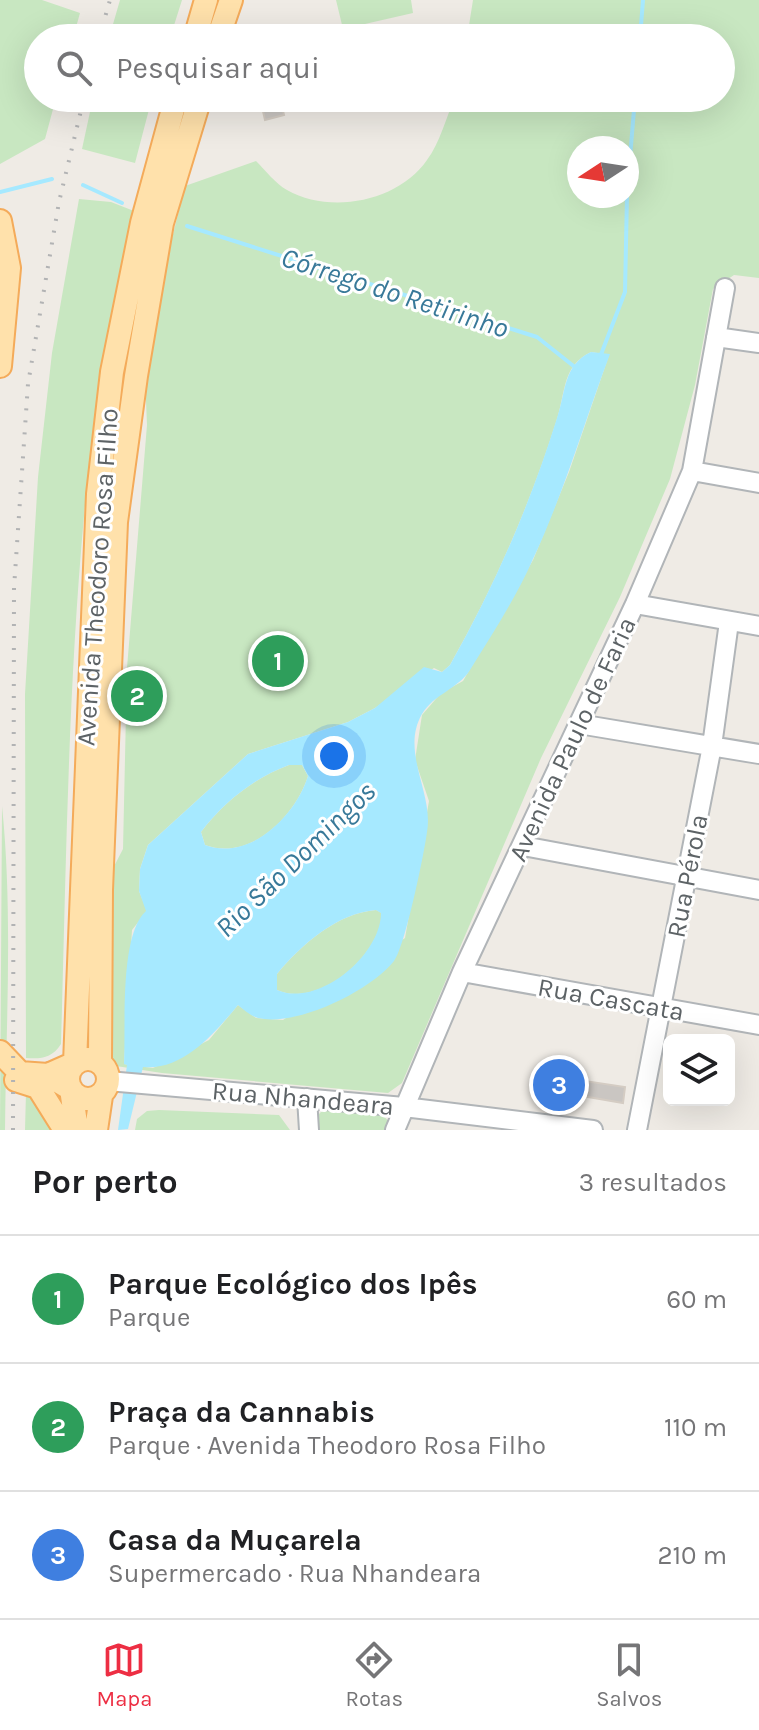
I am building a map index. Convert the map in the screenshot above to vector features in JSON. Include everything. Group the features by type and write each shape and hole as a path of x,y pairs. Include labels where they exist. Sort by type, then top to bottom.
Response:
{"main road":[{"path":"199,24 206,0"},
{"path":"223,24 231,0"},
{"name":"Avenida Theodoro Rosa Filho","path":"75,1063 95,766 116,522 118,422 112,372 142,223 172,112"},
{"name":"Avenida Theodoro Rosa Filho","path":"118,422 136,376 162,223 196,112"},
{"path":"0,221 7,245 9,280 0,366"},
{"path":"112,372 136,376"},
{"name":"Avenida Theodoro Rosa Filho","path":"93,828 107,1081 96,1130"},
{"path":"0,1052 9,1080"},
{"path":"9,1080 48,1075 91,1059 107,1081 85,1099 48,1075"},
{"path":"75,1063 70,1070 77,1130"},
{"path":"9,1080 38,1087 65,1130"}],"street":[{"name":"Avenida Paulo de Faria","path":"395,1130 462,972 635,604 692,471 725,288"},
{"path":"716,337 759,343"},
{"path":"692,471 759,483"},
{"path":"635,604 759,626"},
{"name":"Rua Pérola","path":"637,1130 712,746 729,622"},
{"path":"579,724 759,754"},
{"path":"523,846 759,890"},
{"name":"Rua Cascata","path":"462,972 759,1025"},
{"name":"Rua Nhandeara","path":"107,1081 404,1107 593,1130"},
{"path":"307,1098 309,1130"}],"green space":[{"path":"0,0 42,0 80,13 77,24 24,24 24,112 52,112 45,139 0,164"},
{"path":"120,0 182,0 174,24 113,24"},
{"path":"336,0 411,0 413,13 365,24 342,24"},
{"path":"473,0 759,0 759,278 734,275 713,289 695,385 670,479 620,597 541,758 402,1083 388,1093 162,1073 116,1066 108,1051 109,876 123,849 127,668 147,425 145,377 154,311 185,186 256,161 275,181 304,198 324,202 363,200 400,186 415,174 432,153 449,112 735,112 735,24 469,24","holes":["591,352 609,355 569,472 533,560 463,681 441,693 422,715 415,760 429,801 405,938 283,1020 256,1018 238,1005 209,1040 153,1068 124,1064 132,930 147,911 139,891 140,869 148,845 248,754 348,722 375,708 434,668 442,672 450,665 496,576 523,514 557,419 570,372"]},
{"path":"90,112 148,112 135,163 82,149"},
{"path":"79,199 111,202 134,211 99,401 84,516 71,714 61,1044 46,1057 26,1058 25,694 38,477 52,353"},
{"path":"289,765 302,765 308,776 293,806 269,832 239,847 222,849 205,845 201,832 220,811 252,784"},
{"path":"2,806 8,927 5,1130 0,1130"},
{"path":"376,910 382,913 379,929 359,961 345,974 311,992 294,994 277,990 277,974 321,932 347,917"},
{"path":"26,1092 37,1095 57,1130 25,1130"},
{"path":"324,1109 381,1113 390,1123 387,1130 318,1130 316,1117"},
{"path":"147,1111 279,1115 290,1130 135,1130 137,1119"}],"water":[{"name":"Rio São Domingos","path":"591,352 610,354 544,534 519,588 470,670 427,707 416,728 414,743 426,802 427,832 408,920 394,961 351,995 312,1012 274,1019 258,1018 238,1005 208,1038 185,1057 158,1067 143,1067 128,1129 118,1130 127,1065 124,1064 128,960 137,923 146,911 139,891 140,869 148,845 248,754 348,722 375,708 424,667 442,672 450,665 510,545 535,482 570,372","holes":["289,765 302,765 308,776 293,806 269,832 238,847 222,849 205,845 201,832 220,811 240,792","376,910 381,913 371,945 344,974 328,985 311,991 293,994 277,990 277,974 321,932 347,917"]}],"building":[{"path":"263,112 283,112 284,115 265,120"},
{"path":"557,1058 575,1061 572,1075 578,1076 578,1080 625,1087 623,1103 565,1093 563,1102 550,1099"}],"waterway":[{"path":"641,24 643,0"},
{"path":"632,136 634,112"},
{"path":"0,192 52,179"},
{"path":"83,185 122,203"},
{"path":"600,357 625,292 627,208"},
{"name":"Córrego do Retirinho","path":"187,226 537,337 576,368"}],"railway":[{"path":"103,24 110,0"},
{"path":"13,1130 14,588 28,384 59,202 81,112"}],"place":[{"name":"Parque Ecológico dos Ipês","path":"278,661"},
{"name":"Praça da Cannabis","path":"137,696"},
{"name":"Casa da Muçarela","path":"559,1085"}]}
